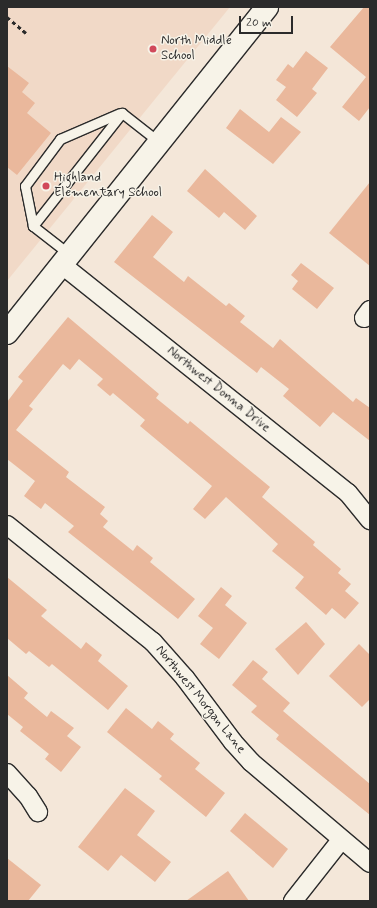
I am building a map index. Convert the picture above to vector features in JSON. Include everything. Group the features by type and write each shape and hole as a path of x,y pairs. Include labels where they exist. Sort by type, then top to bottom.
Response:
{"main road":[{"path":"7,333 267,7"}],"street":[{"name":"Northwest Donna Drive","path":"65,259 348,493 370,520"},
{"name":"Northwest Morgan Lane","path":"7,525 153,642 185,678 232,742 251,762 341,840 370,863"},
{"path":"7,773 28,796 38,812"},
{"path":"293,901 341,840"}],"lane":[{"path":"122,113 159,142"},
{"path":"33,226 122,113"},
{"path":"65,259 33,226 25,186 60,140 122,113"}],"path":[{"path":"7,17 26,33"}],"shaded area":[{"name":"Highland Elementary School","path":"7,7 230,7 7,281"}],"building":[{"path":"364,7 370,7 370,107 359,121 342,107 366,77 330,47"},
{"path":"306,51 328,68 312,89 317,93 297,117 276,100 286,87 276,80 288,64 293,68"},
{"path":"7,66 29,83 22,92 35,103 27,113 51,133 17,175 7,167"},
{"path":"240,109 269,132 281,117 301,132 273,164 226,128"},
{"path":"205,169 257,216 245,230 224,212 219,218 187,191"},
{"path":"370,182 370,266 329,233"},
{"path":"152,215 173,232 153,257 184,282 188,276 226,306 229,303 245,316 240,322 273,348 280,339 353,402 356,398 370,408 370,441 333,412 320,427 283,396 289,389 261,367 257,373 114,262"},
{"path":"301,263 334,288 317,309 292,289 298,281 291,275"},
{"path":"68,317 159,394 156,398 188,424 190,421 270,487 262,497 315,542 313,545 341,569 338,573 351,584 345,591 359,603 345,619 332,608 326,615 295,588 304,577 272,551 278,544 226,497 205,519 193,509 212,486 140,426 145,420 113,393 110,396 97,385 103,379 79,359 70,370 63,364 29,406 33,409 16,430 69,472 66,477 105,507 100,514 108,521 103,527 133,551 137,545 153,558 150,562 195,599 178,619 68,532 74,526 45,503 41,509 24,496 35,481 7,459 7,402 23,381 18,377"},
{"path":"7,577 47,610 41,616 81,649 86,642 102,655 98,661 128,686 108,710 52,664 49,667 29,651 26,654 7,638"},
{"path":"221,587 232,596 225,605 247,623 219,659 200,644 213,628 198,616"},
{"path":"306,622 325,644 298,675 275,649"},
{"path":"359,644 370,655 370,699 362,707 329,676"},
{"path":"253,660 268,672 262,679 290,703 283,711 370,784 370,815 276,739 279,735 251,712 257,706 232,685"},
{"path":"7,675 28,693 24,698 47,717 51,711 74,728 67,736 81,747 61,772 45,759 49,754 20,731 23,727 7,714"},
{"path":"126,708 152,729 158,721 174,734 170,739 200,763 195,769 225,793 206,817 159,779 162,776 107,732"},
{"path":"125,788 155,811 137,835 171,862 155,882 121,855 108,871 78,847"},
{"path":"245,813 288,849 273,868 230,831"},
{"path":"7,858 41,885 28,901 7,901"},
{"path":"228,871 249,901 186,901"}],"place":[{"name":"North Middle School","path":"153,49"},
{"name":"Highland Elementary School","path":"46,186"}]}
